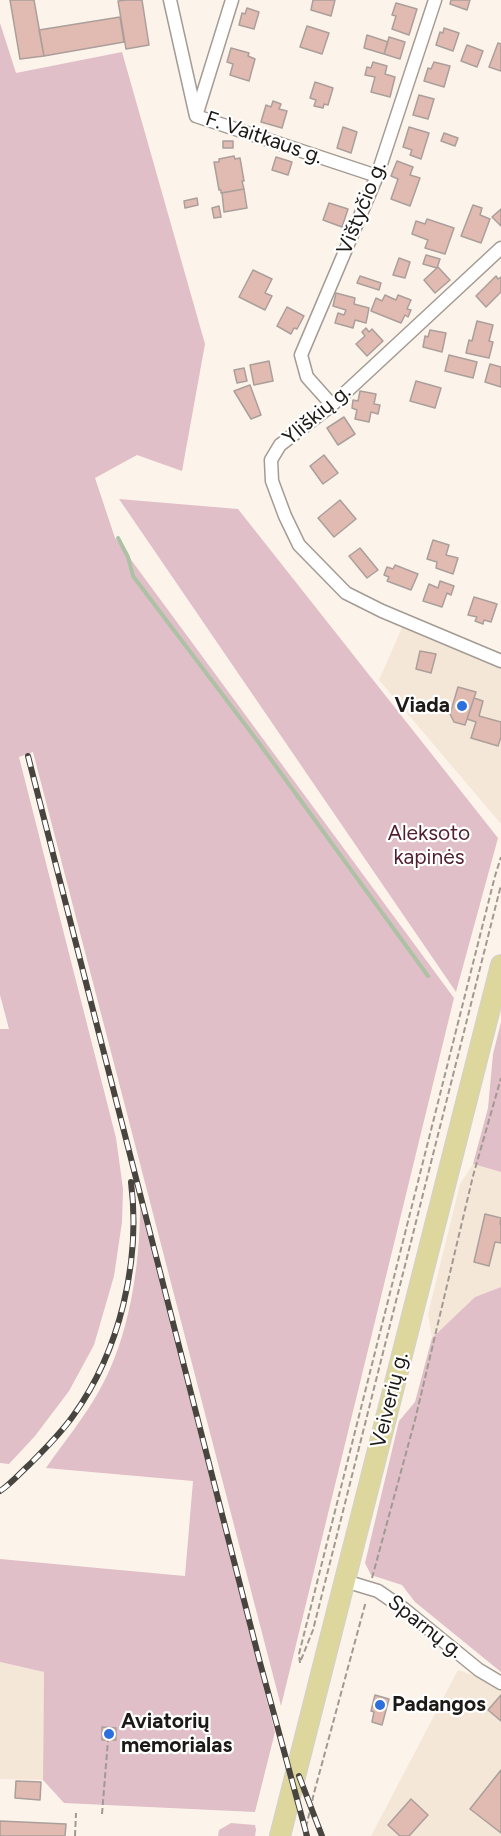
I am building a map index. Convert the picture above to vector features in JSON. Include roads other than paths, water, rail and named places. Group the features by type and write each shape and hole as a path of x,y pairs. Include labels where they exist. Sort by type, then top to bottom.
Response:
{"main road":[{"name":"Veiverių g.","path":"280,1836 501,965"}],"street":[{"path":"170,0 196,116"},
{"name":"F. Vaitkaus g.","path":"232,0 196,116 377,176"},
{"name":"Vištyčio g.","path":"332,405 307,377 301,355 377,176 435,0"},
{"name":"Yliškių g.","path":"501,248 332,405 280,445 271,460 272,481 299,545 346,593 382,611 501,661"},
{"name":"Sparnų g.","path":"345,1581 378,1591 404,1609 479,1670 501,1683"}],"waterway":[{"path":"118,538 128,557 133,576 259,743 428,976"}],"railway":[{"path":"28,756 259,1659 307,1836"},
{"path":"0,1491 12,1482 63,1429 89,1391 103,1363 115,1334 129,1274 133,1243 131,1182"},
{"path":"299,1776 322,1836"}],"place":[{"name":"Viada","path":"462,706"},
{"name":"Padangos","path":"380,1705"},
{"name":"Aviatorių memorialas","path":"109,1734"}],"park label":[{"name":"Aleksoto kapinės","path":"429,846"}]}
